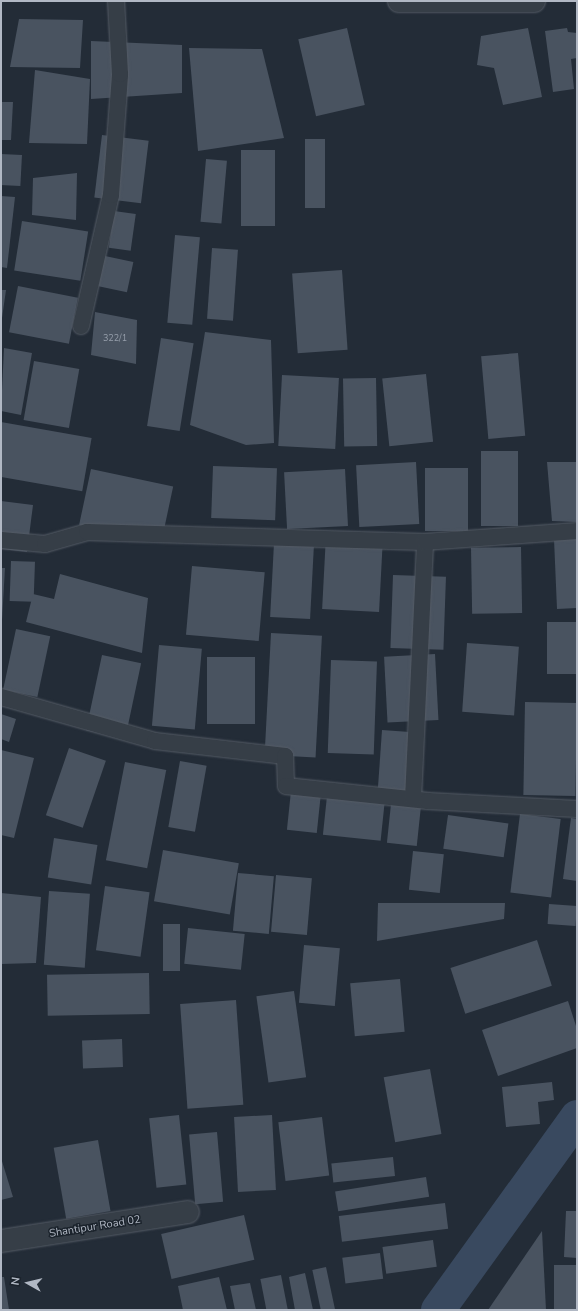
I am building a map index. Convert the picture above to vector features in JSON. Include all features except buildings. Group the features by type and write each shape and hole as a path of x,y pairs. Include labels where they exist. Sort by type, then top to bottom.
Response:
{"street":[{"path":"399,1 534,1"},
{"name":"Shantipur Road 02","path":"1,1241 188,1212"}],"lane":[{"path":"81,326 111,195 120,74 116,1"},
{"path":"1,540 45,544 87,532 424,542 577,530"},
{"path":"413,800 424,542"},
{"path":"1,697 155,741 285,756 286,786 413,800 577,809"}],"waterway":[{"path":"438,1310 577,1117"}]}
